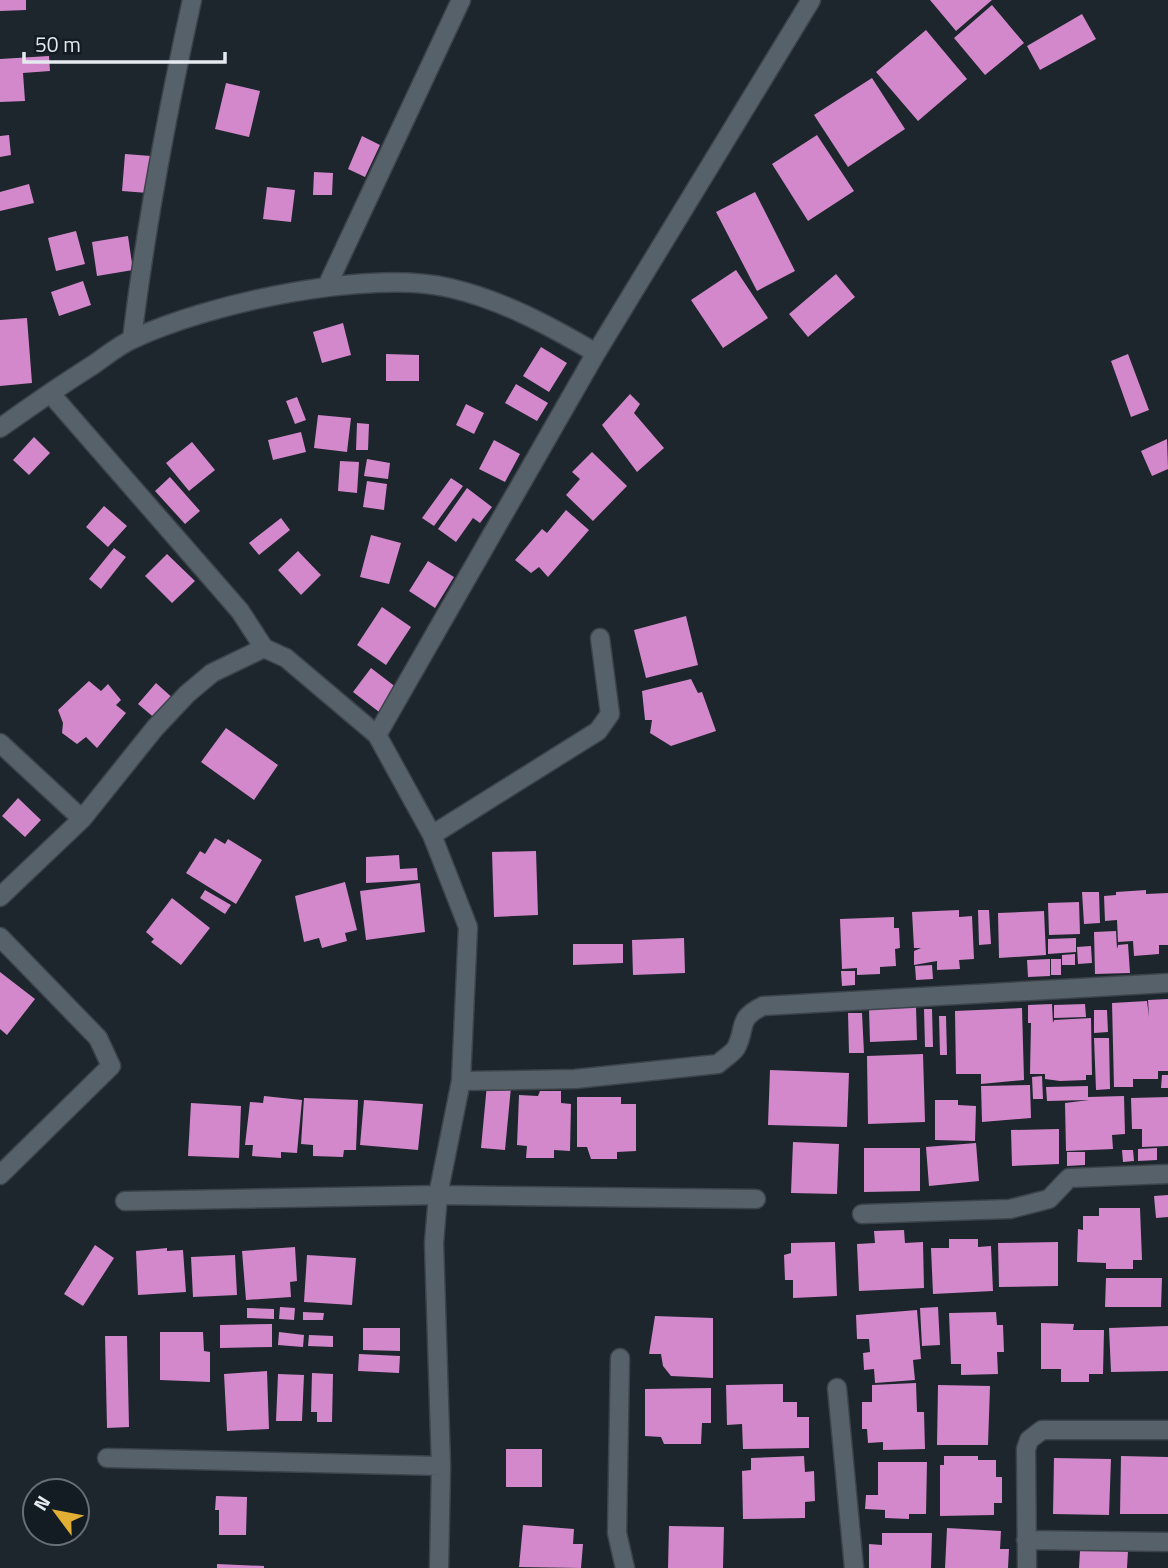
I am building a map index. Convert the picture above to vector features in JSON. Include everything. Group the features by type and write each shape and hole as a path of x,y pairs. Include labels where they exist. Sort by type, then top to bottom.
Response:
{"street":[{"path":"132,339 143,247 163,131 192,0"},
{"path":"327,286 461,0"},
{"path":"377,735 596,352 811,0"},
{"path":"0,428 132,339 255,300 327,286 396,284 449,288 506,306 553,327 596,352"},
{"path":"50,393 240,611 264,648 286,658 377,735 432,835 468,927 461,1082 438,1195 434,1243 441,1466 439,1568"},
{"path":"432,835 598,731 610,714 600,638"},
{"path":"0,897 82,819 155,728 187,694 212,673 264,648"},
{"path":"0,743 82,819"},
{"path":"0,937 98,1038 111,1066 0,1175"},
{"path":"461,1082 575,1079 718,1064 735,1049 741,1026 749,1013 763,1006 1168,983"},
{"path":"862,1214 1010,1209 1049,1199 1069,1178 1168,1174"},
{"path":"125,1201 438,1195 756,1199"},
{"path":"620,1358 617,1533 625,1568"},
{"path":"837,1388 854,1568"},
{"path":"1027,1568 1026,1449 1035,1433 1042,1430 1168,1430"},
{"path":"107,1458 441,1466"},
{"path":"1026,1540 1168,1542"}],"building":[{"path":"0,0 26,0 26,10 0,11"},
{"path":"930,0 992,0 956,31"},
{"path":"992,5 1024,43 985,75 954,38"},
{"path":"1082,14 1096,39 1040,70 1027,46"},
{"path":"926,30 967,79 918,121 876,72"},
{"path":"49,56 50,71 23,73 25,101 0,102 0,59"},
{"path":"872,78 905,129 848,167 814,115"},
{"path":"226,83 260,91 249,137 215,129"},
{"path":"9,135 11,155 0,157 0,136"},
{"path":"817,135 854,191 808,221 772,164"},
{"path":"362,136 380,145 365,177 348,169"},
{"path":"125,154 151,156 148,193 122,191"},
{"path":"314,172 333,173 332,195 313,195"},
{"path":"29,184 34,203 0,211 0,192"},
{"path":"267,187 295,190 291,222 263,219"},
{"path":"755,192 795,271 757,291 716,212"},
{"path":"76,231 85,264 56,271 48,238"},
{"path":"128,236 133,270 97,276 92,242"},
{"path":"736,270 768,318 723,348 691,300"},
{"path":"836,274 855,297 808,337 789,314"},
{"path":"83,281 91,305 59,316 51,292"},
{"path":"27,318 32,383 0,386 0,320"},
{"path":"343,323 351,355 322,363 313,332"},
{"path":"541,347 567,363 549,392 523,376"},
{"path":"386,354 419,355 419,381 386,381"},
{"path":"1128,354 1149,410 1131,417 1111,361"},
{"path":"516,384 548,403 537,421 505,403"},
{"path":"630,394 640,404 634,413 664,448 637,472 602,425"},
{"path":"297,397 306,420 295,424 286,401"},
{"path":"466,404 484,413 474,434 456,425"},
{"path":"318,415 351,418 347,452 314,448"},
{"path":"357,423 369,424 368,450 356,450"},
{"path":"301,432 306,452 273,460 268,440"},
{"path":"34,437 50,453 29,475 13,460"},
{"path":"1167,439 1168,469 1152,476 1141,451"},
{"path":"494,440 520,454 505,482 479,469"},
{"path":"192,442 215,470 189,491 166,463"},
{"path":"592,452 627,486 593,521 566,495 580,479 572,472"},
{"path":"367,459 390,463 388,479 364,476"},
{"path":"340,461 359,462 357,493 338,491"},
{"path":"170,477 200,511 185,524 155,491"},
{"path":"451,478 463,486 434,526 422,518"},
{"path":"367,481 387,484 384,510 363,507"},
{"path":"467,488 492,507 480,523 473,518 456,542 438,529"},
{"path":"104,506 127,526 108,547 86,527"},
{"path":"566,510 589,530 548,577 539,567 531,573 515,560 542,529 547,533"},
{"path":"281,518 290,530 259,555 249,543"},
{"path":"371,535 401,543 389,584 360,577"},
{"path":"114,548 126,557 101,589 89,579"},
{"path":"298,551 321,575 301,595 278,570"},
{"path":"167,554 195,581 172,603 145,576"},
{"path":"428,561 454,577 435,608 409,591"},
{"path":"382,607 411,627 386,665 357,645"},
{"path":"686,616 698,665 646,678 634,630"},
{"path":"371,668 401,691 383,715 353,692"},
{"path":"691,679 698,693 702,692 716,731 671,746 650,733 652,720 645,720 642,691"},
{"path":"89,681 101,691 108,684 121,700 116,705 126,713 97,748 86,737 77,744 62,733 63,723 58,710"},
{"path":"156,683 175,700 157,720 138,704"},
{"path":"226,728 278,765 254,800 201,762"},
{"path":"18,798 41,820 25,837 2,816"},
{"path":"215,838 225,844 228,839 262,860 236,904 186,873 200,851 205,854"},
{"path":"536,851 538,915 494,917 492,852"},
{"path":"399,855 400,869 417,868 418,880 366,883 366,857"},
{"path":"345,882 357,930 345,933 347,941 322,948 319,938 304,942 295,896"},
{"path":"420,883 425,932 366,940 360,891"},
{"path":"205,890 231,905 225,914 200,898"},
{"path":"1146,890 1146,894 1168,893 1168,945 1159,945 1159,954 1134,956 1133,941 1118,942 1117,920 1105,921 1104,896 1116,895 1116,892"},
{"path":"1082,892 1099,892 1100,923 1084,924"},
{"path":"172,898 210,928 181,965 151,942 154,939 146,932"},
{"path":"1079,902 1080,934 1049,935 1048,903"},
{"path":"959,910 959,917 972,916 974,959 959,960 960,969 937,970 937,961 914,965 914,951 921,948 914,948 912,912"},
{"path":"978,910 989,910 991,944 979,945"},
{"path":"1044,911 1046,955 999,958 998,913"},
{"path":"894,917 894,928 899,928 900,948 895,949 896,966 880,967 880,974 857,975 857,968 842,969 840,919"},
{"path":"1116,931 1117,949 1118,945 1128,944 1130,973 1095,974 1094,932"},
{"path":"684,938 685,973 633,975 632,940"},
{"path":"1076,938 1076,952 1048,954 1048,939"},
{"path":"573,944 623,944 623,963 573,965"},
{"path":"1091,946 1092,963 1078,964 1077,947"},
{"path":"1075,954 1075,965 1062,965 1062,955"},
{"path":"1050,959 1050,976 1028,977 1027,960"},
{"path":"1051,959 1061,959 1061,975 1051,975"},
{"path":"932,965 933,979 916,980 915,966"},
{"path":"841,971 855,971 855,985 842,986"},
{"path":"0,972 35,999 7,1035 0,1029"},
{"path":"1168,999 1168,1071 1158,1071 1158,1079 1133,1079 1133,1087 1114,1087 1112,1003 1147,1001 1149,1017 1148,1000"},
{"path":"1052,1004 1053,1023 1054,1020 1091,1018 1092,1075 1086,1075 1086,1080 1060,1081 1045,1079 1045,1074 1030,1074 1031,1023 1028,1023 1028,1005"},
{"path":"1085,1004 1086,1017 1054,1018 1054,1005"},
{"path":"916,1007 917,1040 870,1042 869,1009"},
{"path":"1022,1008 1024,1080 981,1084 981,1074 956,1074 955,1011"},
{"path":"924,1009 932,1009 933,1047 925,1047"},
{"path":"1094,1010 1107,1010 1108,1032 1094,1033"},
{"path":"848,1013 862,1013 864,1053 849,1053"},
{"path":"939,1016 946,1016 947,1055 940,1055"},
{"path":"1094,1038 1109,1038 1110,1089 1096,1090"},
{"path":"923,1054 925,1122 868,1124 867,1056"},
{"path":"770,1070 849,1073 847,1127 768,1125"},
{"path":"1162,1075 1168,1075 1168,1088 1161,1088"},
{"path":"1042,1076 1043,1099 1033,1099 1032,1077"},
{"path":"487,1084 511,1087 505,1150 481,1148"},
{"path":"1030,1085 1031,1118 982,1122 981,1086"},
{"path":"1088,1086 1088,1097 1124,1096 1125,1134 1112,1135 1113,1149 1066,1151 1065,1103 1089,1100 1047,1101 1046,1087"},
{"path":"540,1091 561,1091 561,1103 571,1104 570,1151 554,1150 554,1158 526,1158 527,1146 517,1145 519,1095 538,1096"},
{"path":"264,1096 302,1100 297,1153 281,1152 281,1158 252,1156 253,1145 245,1145 250,1102 263,1103"},
{"path":"577,1097 621,1097 621,1104 636,1104 636,1151 617,1152 617,1159 591,1159 587,1147 577,1147"},
{"path":"1168,1097 1168,1146 1142,1147 1142,1129 1132,1129 1131,1098"},
{"path":"304,1098 358,1100 356,1150 344,1150 343,1157 313,1156 313,1145 301,1144"},
{"path":"364,1100 423,1104 418,1150 360,1145"},
{"path":"935,1100 958,1100 958,1105 976,1106 975,1141 935,1140"},
{"path":"191,1103 241,1106 239,1158 188,1156"},
{"path":"1059,1129 1059,1164 1012,1166 1011,1130"},
{"path":"793,1142 839,1144 837,1194 791,1193"},
{"path":"976,1143 979,1181 929,1186 926,1147"},
{"path":"864,1148 920,1148 920,1191 864,1192"},
{"path":"1157,1148 1157,1160 1138,1161 1138,1149"},
{"path":"1122,1150 1133,1150 1134,1161 1123,1162"},
{"path":"1067,1152 1085,1152 1085,1165 1067,1166"},
{"path":"1168,1195 1168,1217 1156,1218 1154,1196"},
{"path":"1099,1208 1140,1208 1142,1260 1133,1260 1133,1269 1106,1269 1106,1263 1077,1262 1078,1229 1083,1230 1083,1216 1099,1216"},
{"path":"904,1230 905,1243 923,1242 924,1288 859,1291 857,1244 875,1243 874,1231"},
{"path":"949,1239 978,1239 978,1247 991,1246 993,1291 933,1294 931,1248 949,1248"},
{"path":"835,1242 837,1296 793,1298 793,1280 785,1280 784,1255 791,1253 791,1243"},
{"path":"1058,1242 1058,1286 999,1287 998,1243"},
{"path":"95,1245 114,1258 83,1306 64,1294"},
{"path":"295,1247 297,1281 290,1282 291,1297 246,1300 242,1251"},
{"path":"167,1248 167,1251 183,1250 186,1292 138,1295 136,1251"},
{"path":"235,1255 237,1295 193,1297 191,1257"},
{"path":"307,1255 356,1258 352,1305 304,1302"},
{"path":"1106,1278 1162,1278 1161,1307 1105,1307"},
{"path":"280,1307 295,1308 294,1320 279,1319"},
{"path":"938,1307 940,1345 922,1346 920,1308"},
{"path":"247,1308 274,1309 274,1319 247,1318"},
{"path":"917,1310 921,1359 913,1360 915,1380 875,1383 874,1369 864,1370 863,1353 870,1352 869,1339 857,1339 856,1315"},
{"path":"303,1312 324,1313 323,1320 303,1320"},
{"path":"996,1312 997,1325 1003,1325 1004,1352 997,1352 998,1374 961,1375 961,1364 951,1364 949,1313"},
{"path":"655,1316 713,1318 713,1378 671,1376 663,1366 661,1354 649,1354"},
{"path":"1041,1323 1074,1324 1073,1330 1104,1330 1103,1374 1089,1374 1089,1382 1061,1382 1061,1369 1041,1369"},
{"path":"272,1324 272,1347 220,1348 220,1325"},
{"path":"1168,1326 1168,1371 1111,1372 1109,1328"},
{"path":"363,1328 400,1328 400,1351 363,1350"},
{"path":"160,1332 203,1332 204,1351 210,1352 210,1382 160,1380"},
{"path":"279,1332 304,1335 303,1347 278,1345"},
{"path":"309,1335 333,1336 333,1347 308,1346"},
{"path":"105,1336 127,1336 129,1427 107,1428"},
{"path":"359,1354 400,1356 399,1373 358,1371"},
{"path":"267,1371 269,1429 227,1431 224,1374"},
{"path":"312,1373 333,1374 332,1422 317,1422 317,1412 311,1412"},
{"path":"278,1374 304,1375 302,1421 276,1421"},
{"path":"916,1383 917,1412 924,1412 925,1449 883,1450 883,1442 868,1443 867,1429 862,1429 862,1402 872,1402 872,1385"},
{"path":"783,1384 783,1402 797,1402 797,1417 809,1417 809,1448 743,1449 742,1424 727,1425 726,1385"},
{"path":"938,1385 990,1386 988,1445 937,1445"},
{"path":"711,1388 711,1423 702,1423 701,1444 664,1444 661,1437 645,1436 645,1389"},
{"path":"506,1449 542,1449 542,1487 506,1487"},
{"path":"804,1456 805,1472 814,1471 815,1501 805,1502 805,1518 743,1519 742,1471 751,1470 751,1458"},
{"path":"944,1456 978,1456 978,1460 996,1460 996,1477 1002,1477 1002,1503 994,1503 994,1515 940,1516 940,1465 944,1465"},
{"path":"1121,1456 1168,1457 1168,1514 1120,1514"},
{"path":"1054,1458 1111,1459 1109,1515 1053,1514"},
{"path":"878,1462 927,1462 926,1514 909,1514 909,1519 885,1518 885,1510 865,1509 866,1495 878,1495"},
{"path":"216,1496 247,1497 246,1535 219,1535"},
{"path":"523,1525 574,1529 573,1544 583,1544 581,1568 519,1567"},
{"path":"669,1526 724,1527 723,1568 668,1568"},
{"path":"947,1528 1001,1531 1000,1549 1009,1549 1008,1568 945,1568"},
{"path":"882,1533 932,1533 931,1568 869,1568 869,1544 882,1545"},
{"path":"1080,1551 1128,1551 1127,1568 1079,1568"},
{"path":"217,1564 264,1566 264,1568 217,1568"}]}
